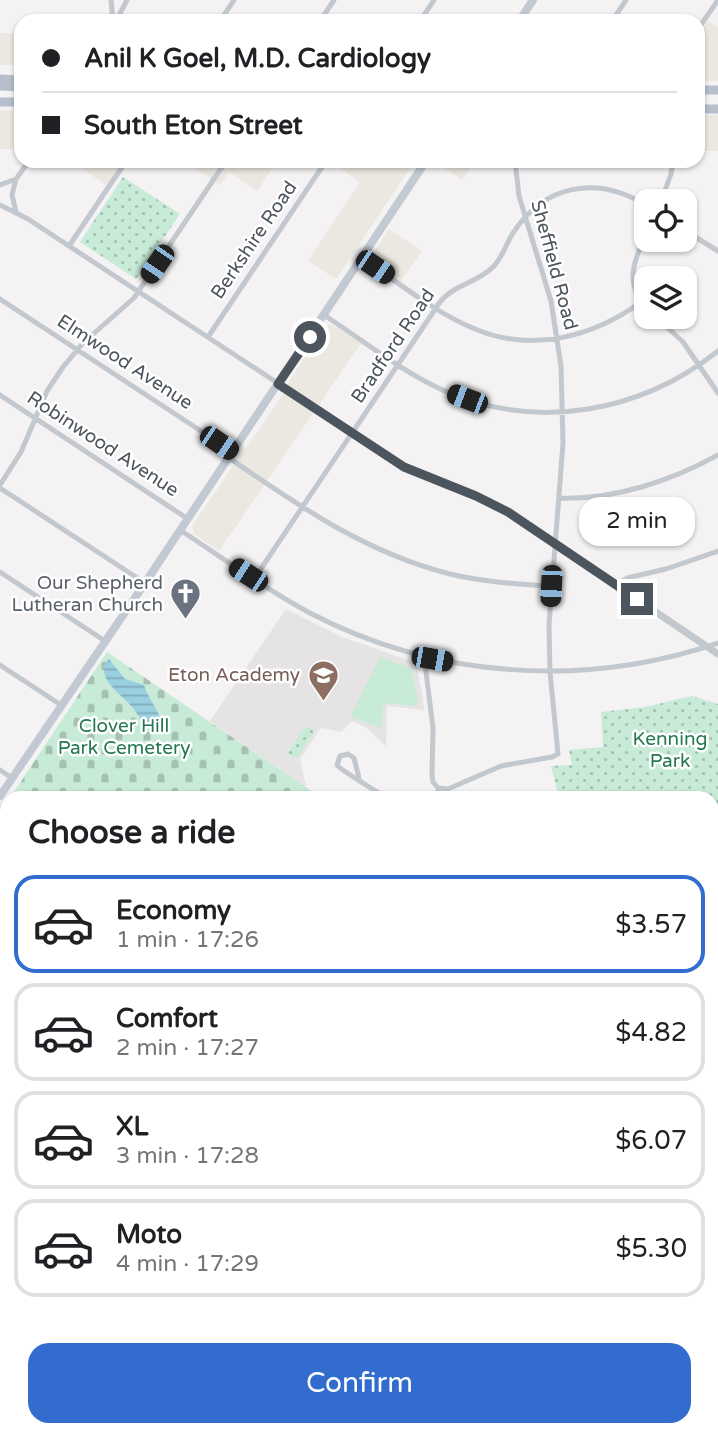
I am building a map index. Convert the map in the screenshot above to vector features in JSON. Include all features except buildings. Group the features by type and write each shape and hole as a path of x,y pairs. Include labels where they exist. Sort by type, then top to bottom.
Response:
{"main road":[{"path":"3,791 421,168"}],"street":[{"path":"705,19 718,0"},
{"path":"16,212 12,195 16,178 24,168"},
{"path":"69,246 121,168"},
{"path":"145,583 0,486 17,458 50,386 77,349 125,307 139,291 221,168"},
{"name":"Berkshire Road","path":"208,337 321,168"},
{"name":"Sheffield Road","path":"442,789 501,766 558,754 550,672 551,586 560,498 563,412 558,339 546,282 517,186 516,168"},
{"path":"665,189 672,168"},
{"path":"0,186 16,178"},
{"name":"Bradford Road","path":"254,579 436,308 452,290 477,279 496,264 513,233 525,218 548,198 569,190 590,187 618,191 634,199"},
{"path":"0,205 16,212 139,291 404,467 497,506 718,654"},
{"path":"697,238 718,251"},
{"path":"634,283 632,272 638,252"},
{"path":"362,258 463,324 492,335 529,340 558,339 598,327 634,309"},
{"name":"Elmwood Avenue","path":"0,299 231,455 302,508 360,542 417,564 477,579 551,586"},
{"path":"324,315 446,392 515,411 563,412 604,407 639,397 677,379 718,351"},
{"path":"669,329 700,364 718,393"},
{"name":"Robinwood Avenue","path":"0,396 188,519"},
{"path":"560,498 592,496 638,487 678,474 718,455"},
{"path":"180,530 293,604 374,641 424,656 493,668 550,672 626,666 669,658 718,643"},
{"path":"616,585 627,578 666,569 718,551"},
{"path":"0,572 105,641"},
{"path":"424,656 433,728 432,775 433,782 442,789"},
{"path":"0,664 61,705"},
{"path":"359,778 354,758 348,754 341,756 337,765 340,769 377,791"},
{"path":"0,770 12,778"}],"shaded area":[{"path":"708,21 718,27 718,81 705,81 705,25"},
{"path":"0,33 14,33 14,65 0,65"},
{"path":"0,110 14,111 14,149 0,149"},
{"path":"705,115 718,115 718,151 705,151"},
{"path":"81,168 126,168 121,175 106,185"},
{"path":"194,168 272,168 257,191 229,172 220,185"},
{"path":"339,168 410,168 336,279 308,261 360,182"},
{"path":"444,168 470,168 462,180"},
{"path":"389,229 422,251 401,281 383,269 372,255"},
{"path":"329,325 361,343 219,551 194,534 192,526"},
{"name":"Eton Academy","path":"286,609 342,637 416,663 423,698 424,710 387,706 386,746 365,727 352,721 341,732 321,728 300,759 306,787 210,721"}],"green space":[{"path":"123,177 180,214 136,279 80,242"},
{"name":"Clover Hill Park Cemetery","path":"107,652 312,791 15,791"},
{"path":"380,657 411,668 418,702 415,706 386,703 383,706 381,728 350,717"},
{"name":"Kenning Park","path":"692,696 718,704 718,791 557,791 551,766 572,765 569,750 603,747 601,712 645,707"},
{"path":"304,728 314,730 313,734 298,757 290,756 288,753"}],"water":[{"path":"109,659 125,679 144,685 161,719 159,729 150,731 106,679 104,672"}],"place":[{"name":"Our Shepherd Lutheran Church","path":"186,621"},
{"name":"Eton Academy","path":"323,702"}],"route":[{"path":"310,337 278,384 404,467 508,512 637,599"}]}
